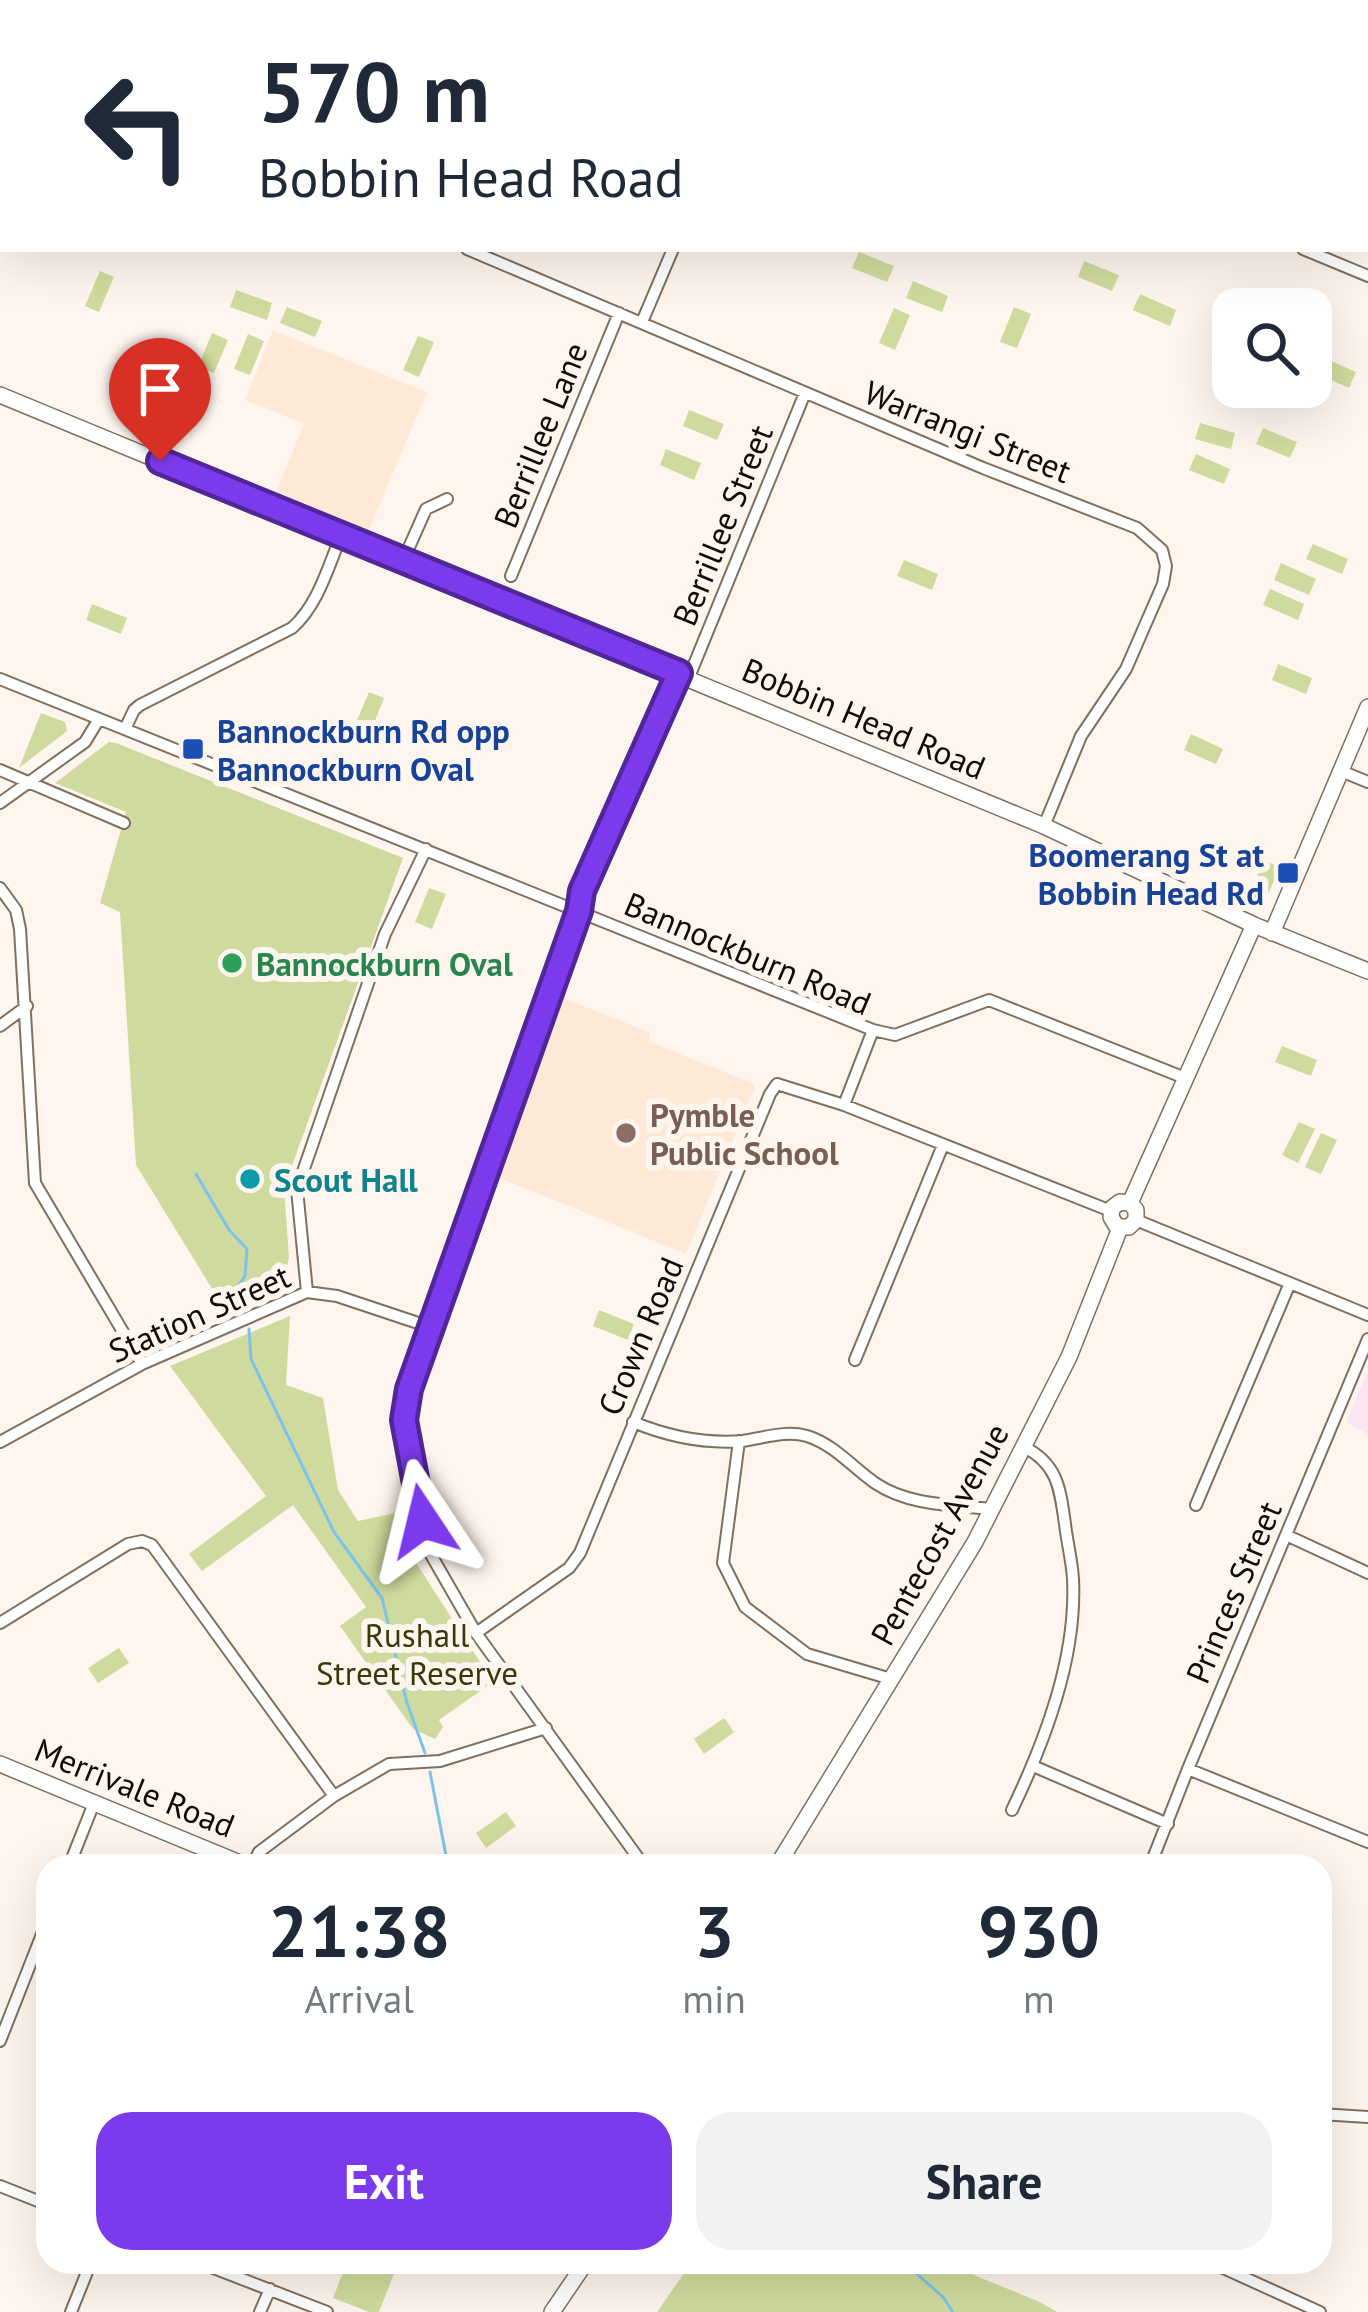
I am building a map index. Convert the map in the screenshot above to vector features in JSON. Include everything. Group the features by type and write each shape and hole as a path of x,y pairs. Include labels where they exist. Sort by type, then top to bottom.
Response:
{"street":[{"name":"Warrangi Street","path":"473,252 983,468 1137,528 1162,550 1163,584 1126,670 1081,736 1043,826"},
{"path":"642,322 672,252"},
{"path":"1310,252 1368,276"},
{"name":"Berrillee Lane","path":"511,576 619,314"},
{"name":"Berrillee Street","path":"635,1854 476,1634 430,1553 404,1420 409,1389 579,911 582,891 684,675 805,393"},
{"name":"Bobbin Head Road","path":"0,394 1043,826 1254,925 1368,971"},
{"path":"404,560 426,509 447,499"},
{"path":"125,729 140,705 292,628 311,604 341,536"},
{"name":"Bannockburn Road","path":"0,679 873,1030 844,1106"},
{"path":"1272,933 1368,707"},
{"path":"0,803 85,742 99,718"},
{"path":"0,770 124,824"},
{"path":"1341,771 1368,782"},
{"path":"307,1292 297,1189 385,934 426,849"},
{"path":"0,888 19,919 35,1183 142,1364"},
{"path":"1130,1203 1254,925"},
{"path":"873,1030 895,1034 989,1000 1185,1078"},
{"path":"0,1026 27,1006"},
{"name":"Crown Road","path":"476,1634 569,1568 580,1552 770,1094 778,1084 844,1106"},
{"path":"844,1106 1111,1211"},
{"path":"855,1360 943,1145"},
{"path":"1128,1224 1136,1210 1130,1203 1117,1203 1112,1220 1368,1315"},
{"name":"Pentecost Avenue","path":"783,1854 975,1542 1069,1357 1128,1224"},
{"path":"1196,1505 1290,1283"},
{"name":"Station Street","path":"0,1442 142,1364 307,1292 337,1296 430,1328"},
{"name":"Princes Street","path":"1155,1854 1368,1339"},
{"path":"633,1422 685,1439 739,1441 786,1433 812,1438 834,1448 893,1493 992,1509"},
{"path":"739,1441 723,1563 745,1607 807,1654 891,1679"},
{"path":"1012,1810 1051,1719 1063,1671 1073,1580 1055,1476 1039,1454 1024,1447"},
{"path":"1286,1534 1368,1573"},
{"path":"0,1623 128,1544 152,1545 334,1796"},
{"path":"258,1854 334,1796 389,1764 440,1761 546,1728"},
{"name":"Merrivale Road","path":"0,1764 219,1854"},
{"path":"1033,1766 1168,1824"},
{"path":"1188,1768 1368,1842"},
{"path":"74,1854 94,1803"},
{"path":"0,2041 36,1950"},
{"path":"1332,2115 1368,2117"},
{"path":"0,2186 36,2200"},
{"path":"71,2312 86,2274"},
{"path":"230,2274 327,2312"},
{"path":"552,2312 578,2274"},
{"path":"1236,2274 1320,2312"},
{"path":"260,2312 269,2289"}],"shaded area":[{"path":"273,330 427,392 369,530 276,492 304,424 245,400"},
{"name":"Pymble Public School","path":"563,998 649,1032 650,1042 755,1088 686,1254 500,1178"},
{"path":"1368,1371 1368,1434 1346,1422"}],"green space":[{"path":"859,252 894,266 887,282 852,268"},
{"path":"1084,261 1119,275 1112,291 1078,277"},
{"path":"100,271 114,277 99,312 85,306"},
{"path":"913,281 948,296 942,312 906,298"},
{"path":"236,290 272,303 267,320 230,307"},
{"path":"1140,294 1176,310 1170,326 1133,310"},
{"path":"287,307 322,321 315,337 280,323"},
{"path":"1014,307 1031,314 1017,348 1000,342"},
{"path":"894,308 910,315 895,350 879,343"},
{"path":"212,333 228,340 214,373 198,367"},
{"path":"248,334 264,341 250,375 234,369"},
{"path":"418,336 434,342 419,377 403,370"},
{"path":"1332,361 1356,372 1349,388 1332,380"},
{"path":"689,410 724,424 717,440 683,426"},
{"path":"1200,423 1235,433 1231,449 1195,439"},
{"path":"1263,428 1297,442 1290,458 1256,444"},
{"path":"666,449 701,463 694,480 660,465"},
{"path":"1196,454 1230,469 1224,484 1189,470"},
{"path":"1313,544 1348,559 1342,574 1306,559"},
{"path":"904,560 938,574 932,590 897,576"},
{"path":"1281,563 1316,579 1309,595 1274,580"},
{"path":"1270,589 1304,604 1298,620 1263,605"},
{"path":"92,604 127,618 121,634 86,620"},
{"path":"1278,664 1312,678 1306,694 1272,680"},
{"path":"369,692 384,698 371,731 355,725"},
{"path":"41,713 65,722 67,731 19,768"},
{"path":"1191,734 1223,749 1216,764 1184,750"},
{"name":"Bannockburn Oval","path":"109,742 403,858 284,1188 286,1272 279,1285 230,1307 219,1300 136,1165 120,912 100,903 126,812 55,783"},
{"path":"1264,860 1280,867 1265,901 1249,895"},
{"path":"429,888 446,894 432,929 415,922"},
{"path":"1282,1046 1317,1060 1311,1076 1275,1062"},
{"path":"1299,1122 1315,1129 1298,1163 1282,1155"},
{"path":"1321,1133 1337,1140 1321,1174 1305,1167"},
{"path":"599,1310 634,1324 628,1340 593,1326"},
{"name":"Rushall Street Reserve","path":"290,1316 286,1385 323,1398 338,1490 358,1521 405,1511 416,1563 493,1682 439,1720 443,1727 435,1739 413,1729 340,1626 366,1607 293,1505 202,1571 189,1554 266,1496 170,1366"},
{"path":"119,1648 129,1663 98,1683 88,1668"},
{"path":"724,1718 734,1732 704,1754 694,1739"},
{"path":"506,1812 516,1826 486,1848 476,1833"},
{"path":"342,2274 394,2274 379,2312 333,2298"},
{"path":"684,2274 971,2274 1057,2312 657,2312"}],"waterway":[{"path":"196,1174 229,1230 247,1249 245,1276 232,1295"},
{"path":"249,1329 251,1359 334,1532 382,1598 407,1703 425,1753"},
{"path":"430,1772 446,1854"},
{"path":"917,2274 953,2312"}],"place":[{"name":"Bannockburn Rd opp Bannockburn Oval","path":"193,749"},
{"name":"Boomerang St at Bobbin Head Rd","path":"1288,873"},
{"name":"Bannockburn Oval","path":"232,963"},
{"name":"Pymble Public School","path":"626,1133"},
{"name":"Scout Hall","path":"250,1179"}],"route":[{"path":"160,461 679,673 582,891 579,911 409,1389 404,1420 423,1521"}]}
